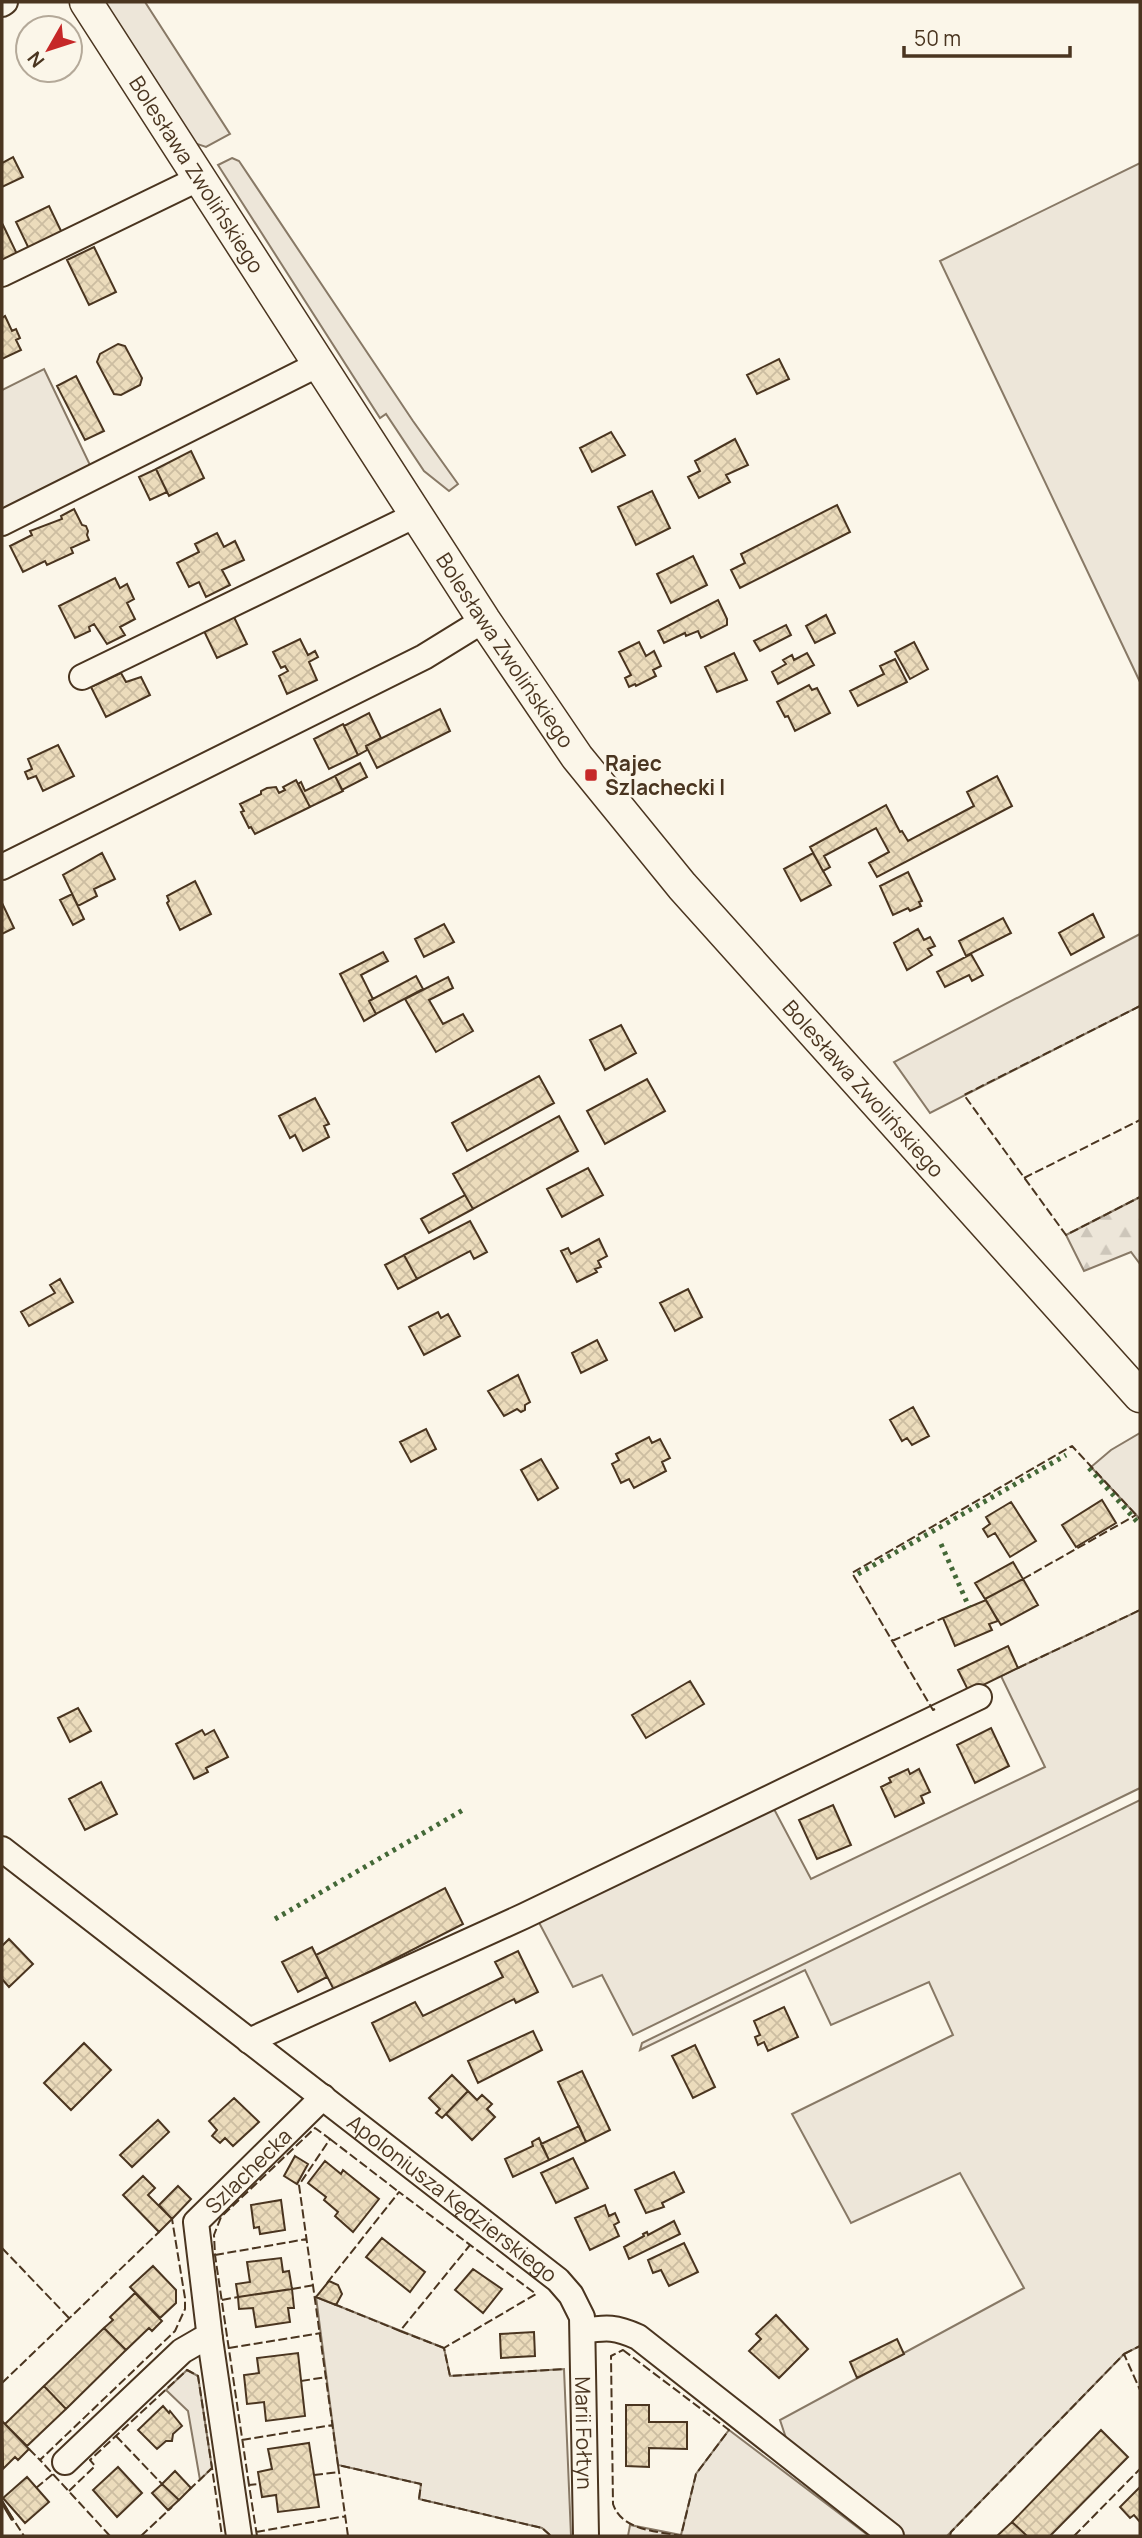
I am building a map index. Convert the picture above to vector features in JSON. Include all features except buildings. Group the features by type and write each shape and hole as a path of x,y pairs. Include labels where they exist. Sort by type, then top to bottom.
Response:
{"main road":[{"name":"Bolesława Zwolińskiego","path":"86,2 484,620 577,757 658,858 1140,1396"}],"street":[{"path":"2,274 200,178"},
{"path":"2,523 319,364"},
{"path":"82,677 416,515"},
{"path":"2,867 424,657 484,620"},
{"path":"249,2041 524,1916 979,1697"},
{"name":"Apoloniusza Kędzierskiego","path":"2,1849 558,2280 571,2295 582,2317 583,2331"},
{"name":"Szlachecka","path":"239,2536 196,2222 323,2097"},
{"path":"583,2331 604,2327 620,2328 638,2337 891,2536"},
{"name":"Marii Fołtyn","path":"583,2331 586,2536"},
{"path":"65,2462 182,2351 201,2340 210,2339"}],"green space":[{"path":"103,2 145,2 230,134 206,147 194,143"},
{"path":"232,158 239,161 458,484 449,491 424,471 386,414 380,418 218,165"},
{"path":"1140,163 1140,682 940,261"},
{"path":"44,369 90,465 2,509 2,390"},
{"path":"1140,934 1140,1006 930,1113 894,1062"},
{"path":"1140,1197 1140,1264 1131,1252 1084,1271 1066,1235"},
{"path":"1140,1433 1140,1519 1091,1467 1111,1450"},
{"path":"1140,1610 1140,1788 633,2035 602,1975 573,1987 535,1915 774,1809 811,1879 1045,1767 1001,1676"},
{"path":"1140,1800 1140,2346 1124,2354 947,2536 905,2536 787,2441 780,2420 1024,2288 960,2173 851,2223 792,2114 953,2035 929,1982 831,2025 805,1970 640,2050 642,2043"},
{"path":"316,2297 444,2348 450,2376 564,2369 571,2536 551,2536 542,2528 419,2499 421,2484 338,2465"},
{"path":"187,2370 198,2376 212,2468 200,2480 188,2411 166,2390"},
{"path":"729,2430 869,2536 628,2536 630,2525 681,2535 696,2474"}],"hedge":[{"path":"858,1574 1066,1455"},
{"path":"1089,1468 1140,1525"},
{"path":"941,1544 969,1607"},
{"path":"275,1919 463,1810"}],"fence":[{"path":"1140,1006 964,1095 1066,1235 1140,1197"},
{"path":"1024,1178 1140,1120"},
{"path":"935,1709 933,1710 852,1573 1072,1446 1140,1519"},
{"path":"1023,1579 1136,1515"},
{"path":"1018,1668 1140,1610"},
{"path":"892,1641 943,1618"},
{"path":"249,2485 214,2235 221,2217 315,2128 330,2139 299,2185 338,2465"},
{"path":"330,2139 399,2192"},
{"path":"327,2283 399,2192 536,2294 444,2348 450,2376 564,2369"},
{"path":"110,2536 40,2460 175,2331 185,2309 185,2298 172,2219"},
{"path":"2,2383 159,2232"},
{"path":"215,2255 307,2239"},
{"path":"334,2304 400,2331 470,2245"},
{"path":"2,2248 69,2318"},
{"path":"292,2289 315,2285"},
{"path":"222,2300 238,2297"},
{"path":"400,2331 444,2348"},
{"path":"229,2348 321,2333"},
{"path":"1124,2354 1140,2346"},
{"path":"623,2350 729,2430 696,2474 681,2536 632,2525 624,2520 613,2504 611,2356 623,2350"},
{"path":"950,2536 1124,2354 1140,2390"},
{"path":"69,2491 95,2466 90,2460 187,2370 198,2376 212,2468"},
{"path":"301,2381 327,2377"},
{"path":"242,2440 333,2425"},
{"path":"116,2436 162,2484"},
{"path":"29,2449 40,2460"},
{"path":"348,2536 338,2465 421,2484 419,2499 542,2528 551,2536"},
{"path":"189,2490 212,2468 222,2536"},
{"path":"1074,2536 1140,2469"},
{"path":"314,2475 339,2472"},
{"path":"36,2488 53,2474"},
{"path":"257,2536 249,2485 260,2484"},
{"path":"2,2502 24,2536"},
{"path":"141,2536 172,2507"},
{"path":"256,2532 346,2516"}],"wall":[{"path":"2,2502 12,2519"}],"place":[{"name":"Rajec Szlachecki I","path":"591,775"}]}
